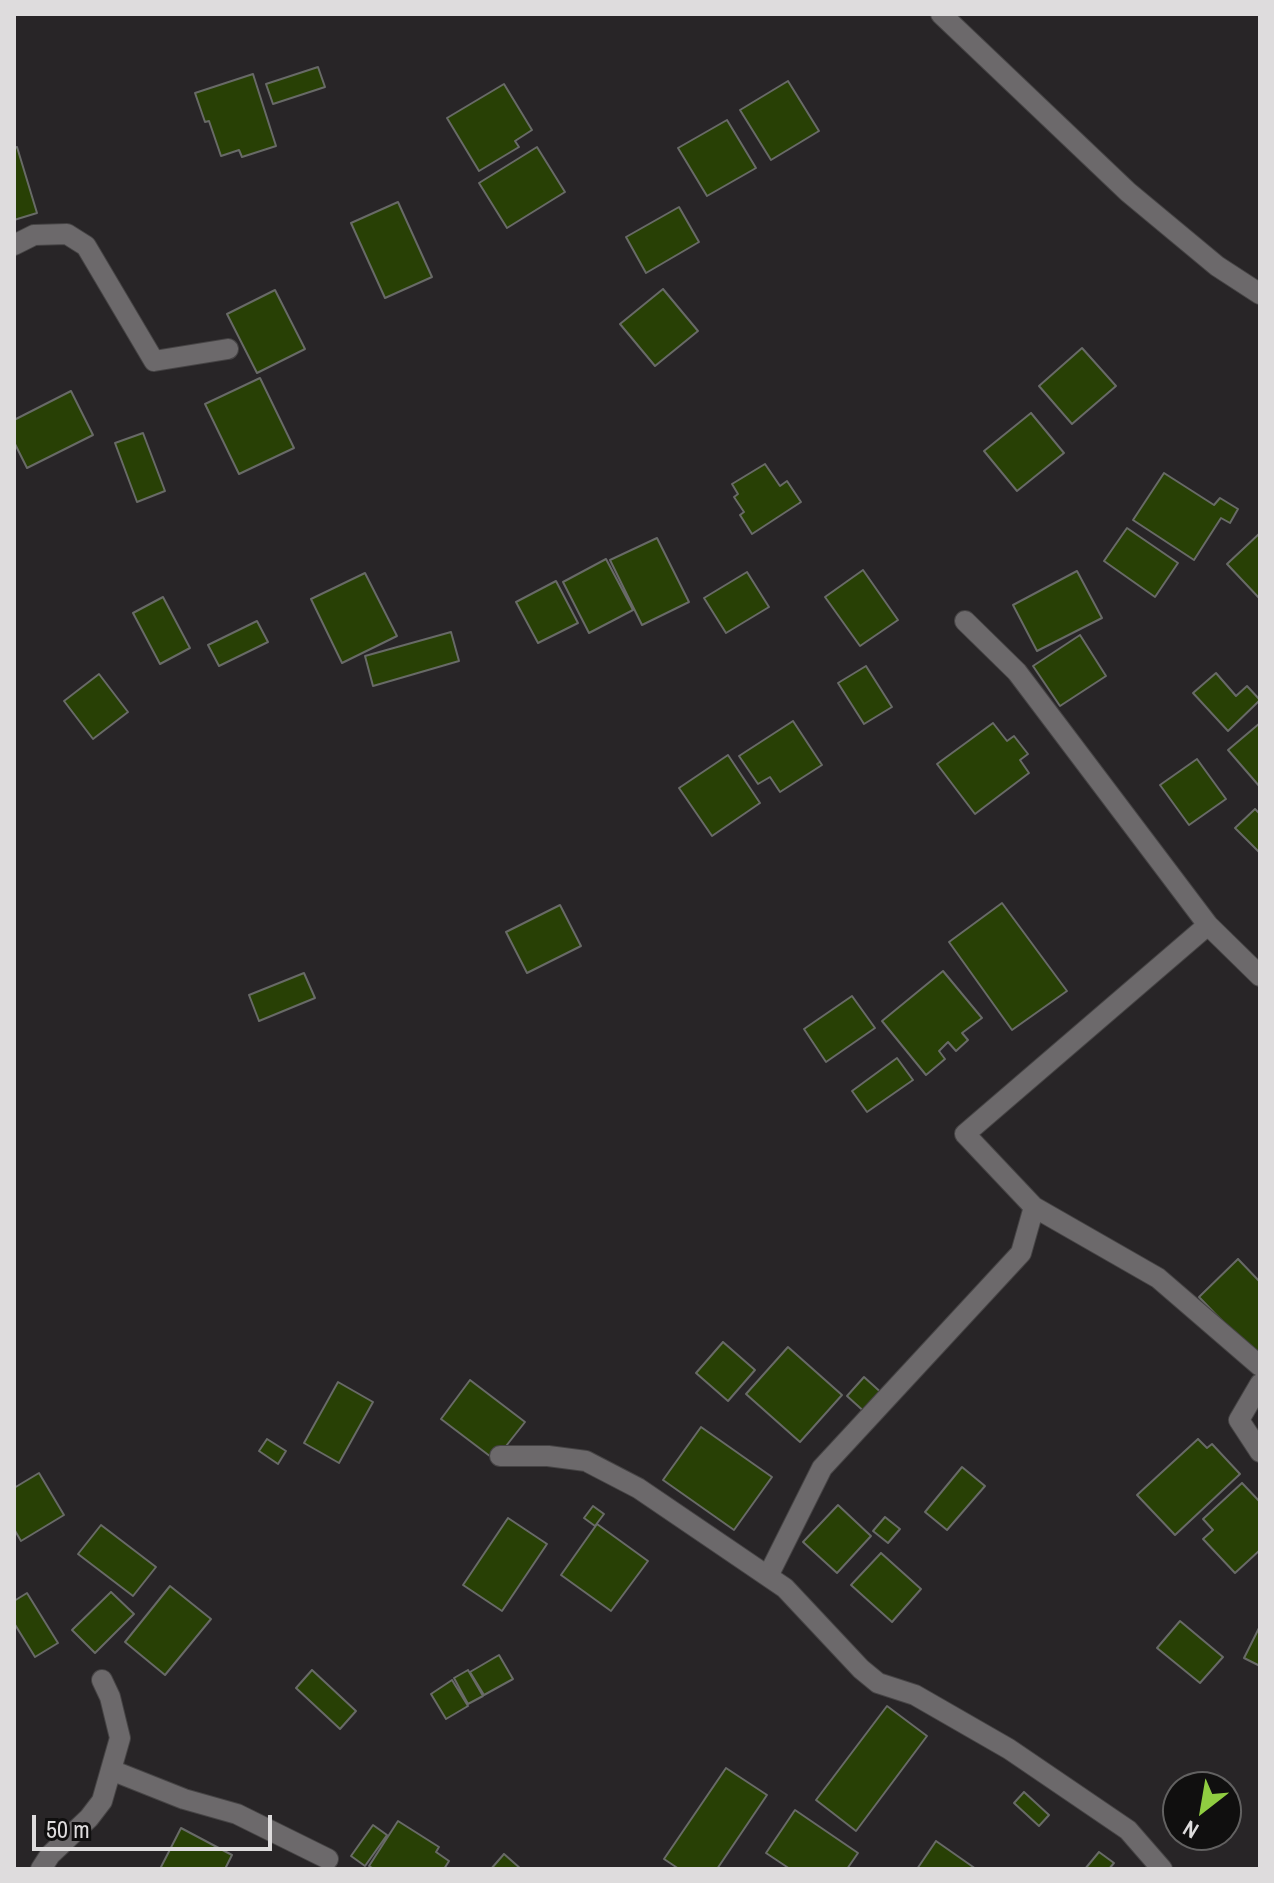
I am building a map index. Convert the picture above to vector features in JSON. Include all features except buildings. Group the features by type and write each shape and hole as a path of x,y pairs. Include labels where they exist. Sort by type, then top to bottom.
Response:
{"street":[{"path":"941,14 1128,192 1217,266 1260,294"},
{"path":"14,245 34,235 67,234 86,246 154,361 228,349"},
{"path":"965,621 1017,672 1208,925 1260,976"},
{"path":"1208,925 965,1134 1034,1207 1158,1278 1260,1366"},
{"path":"768,1576 822,1468 1021,1253 1034,1207"},
{"path":"1260,1384 1239,1420 1260,1452"},
{"path":"500,1456 548,1456 586,1461 638,1488 785,1588 878,1683 915,1695 1009,1749 1128,1830 1162,1869"},
{"path":"41,1869 50,1855 89,1818 102,1801 120,1738 110,1697 102,1680"},
{"path":"111,1770 184,1799 237,1814 328,1859"}]}
